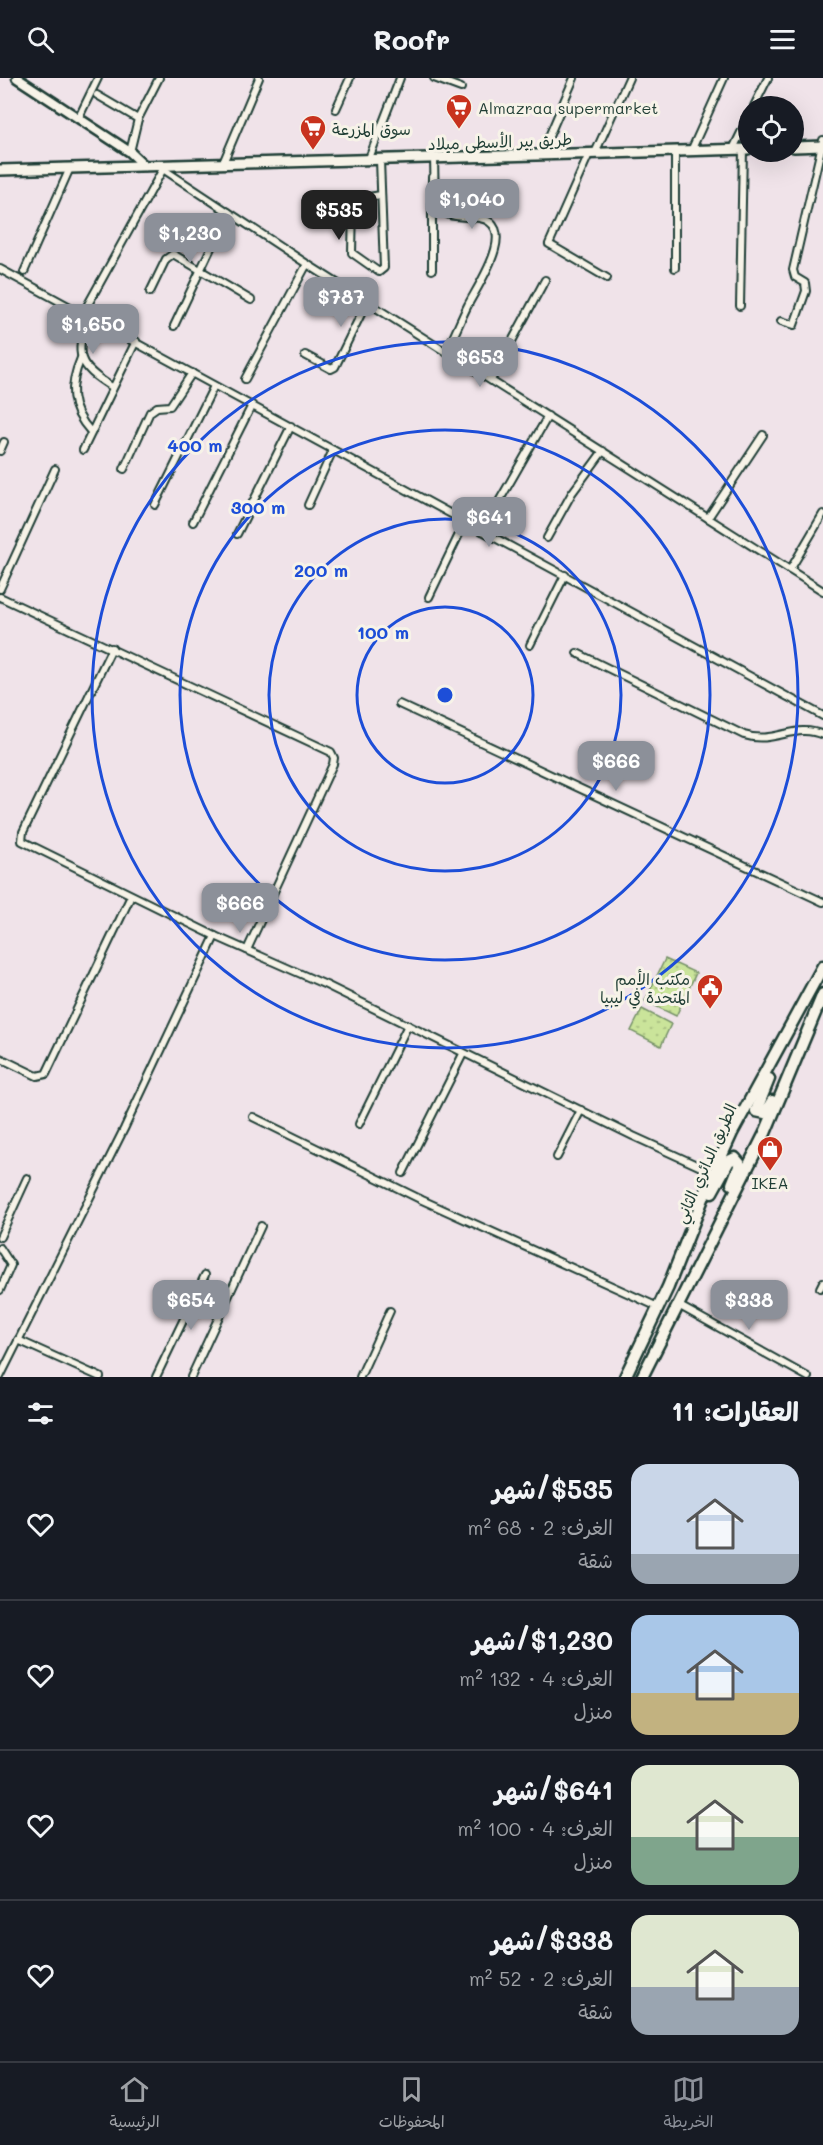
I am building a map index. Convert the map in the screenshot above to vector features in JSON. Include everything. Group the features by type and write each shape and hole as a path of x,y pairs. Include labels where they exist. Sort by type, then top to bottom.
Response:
{"highway":[{"name":"الطريق الدائري الثاني","path":"625,1377 668,1287 714,1173 754,1091 799,1014 823,966"},
{"path":"642,1377 765,1133 823,994"},
{"path":"795,1059 768,1109 765,1113 759,1114 756,1111 758,1102 799,1014"},
{"path":"668,1287 711,1194 729,1161 737,1159 740,1164 710,1240"}],"main road":[{"path":"17,78 130,152 145,166"},
{"path":"804,146 822,144"},
{"name":"طريق بير الأسطى ميلاد","path":"0,170 738,149"}],"street":[{"path":"79,117 98,78"},
{"path":"130,152 138,119 159,78"},
{"path":"223,163 259,78"},
{"path":"336,109 350,78"},
{"path":"368,161 400,78"},
{"path":"434,78 461,88"},
{"path":"542,154 574,78"},
{"path":"607,278 549,244 629,78"},
{"path":"691,151 724,78"},
{"path":"759,96 768,78"},
{"path":"96,95 138,119"},
{"path":"782,321 794,324 806,291 805,283 795,277 793,270 822,144"},
{"path":"675,151 675,268"},
{"path":"434,158 435,203 438,208 456,217 483,219 494,227 497,238 493,258 446,352"},
{"path":"380,160 384,268 379,272 355,256 351,249 353,205 356,199 381,195"},
{"path":"740,306 742,162"},
{"path":"86,308 162,167 307,264 823,591"},
{"path":"24,272 70,168"},
{"path":"432,270 430,185 434,174"},
{"path":"174,326 228,213"},
{"path":"150,292 170,254 250,300"},
{"path":"245,379 307,264"},
{"path":"0,269 823,716"},
{"path":"491,380 546,280"},
{"path":"305,355 331,369 335,367 367,302"},
{"path":"88,317 79,340 81,358 85,366 112,387"},
{"path":"82,450 136,341"},
{"path":"81,358 72,382 73,393 81,422 91,432"},
{"path":"124,469 150,412 157,407 170,406 192,373"},
{"path":"155,505 214,386"},
{"path":"193,522 252,405"},
{"path":"482,531 548,416"},
{"path":"237,534 291,426"},
{"path":"708,518 763,435"},
{"path":"0,451 4,442"},
{"path":"308,505 333,450"},
{"path":"548,538 572,493 603,451"},
{"path":"0,589 55,469"},
{"path":"789,570 823,514"},
{"path":"429,597 465,522"},
{"path":"530,645 565,575"},
{"path":"0,597 329,752 334,758 247,950"},
{"path":"112,648 22,837 25,845 408,1025 463,1054 714,1173"},
{"path":"577,653 744,735 770,740 801,731 823,735"},
{"path":"399,704 823,902"},
{"path":"0,1058 37,1076 46,1074 131,896"},
{"path":"0,1377 124,1129 215,936"},
{"path":"359,1124 408,1025"},
{"path":"403,1173 463,1054"},
{"path":"557,1157 581,1110"},
{"path":"253,1117 422,1200 658,1307"},
{"path":"0,1237 27,1178"},
{"path":"191,1377 261,1226"},
{"path":"0,1248 11,1265 0,1290"},
{"path":"156,1377 205,1275"},
{"path":"678,1305 808,1377"},
{"path":"360,1377 390,1311"},
{"path":"18,1340 100,1377"}],"green space":[{"path":"665,959 696,973 676,1016 645,1001"},
{"path":"642,1009 671,1024 661,1046 631,1031"}],"place":[{"name":"Almazraa supermarket","path":"459,130"},
{"name":"سوق المزرعة","path":"313,151"},
{"name":"مكتب الأمم المتحدة في ليبيا","path":"710,1010"},
{"name":"IKEA","path":"770,1172"}]}
